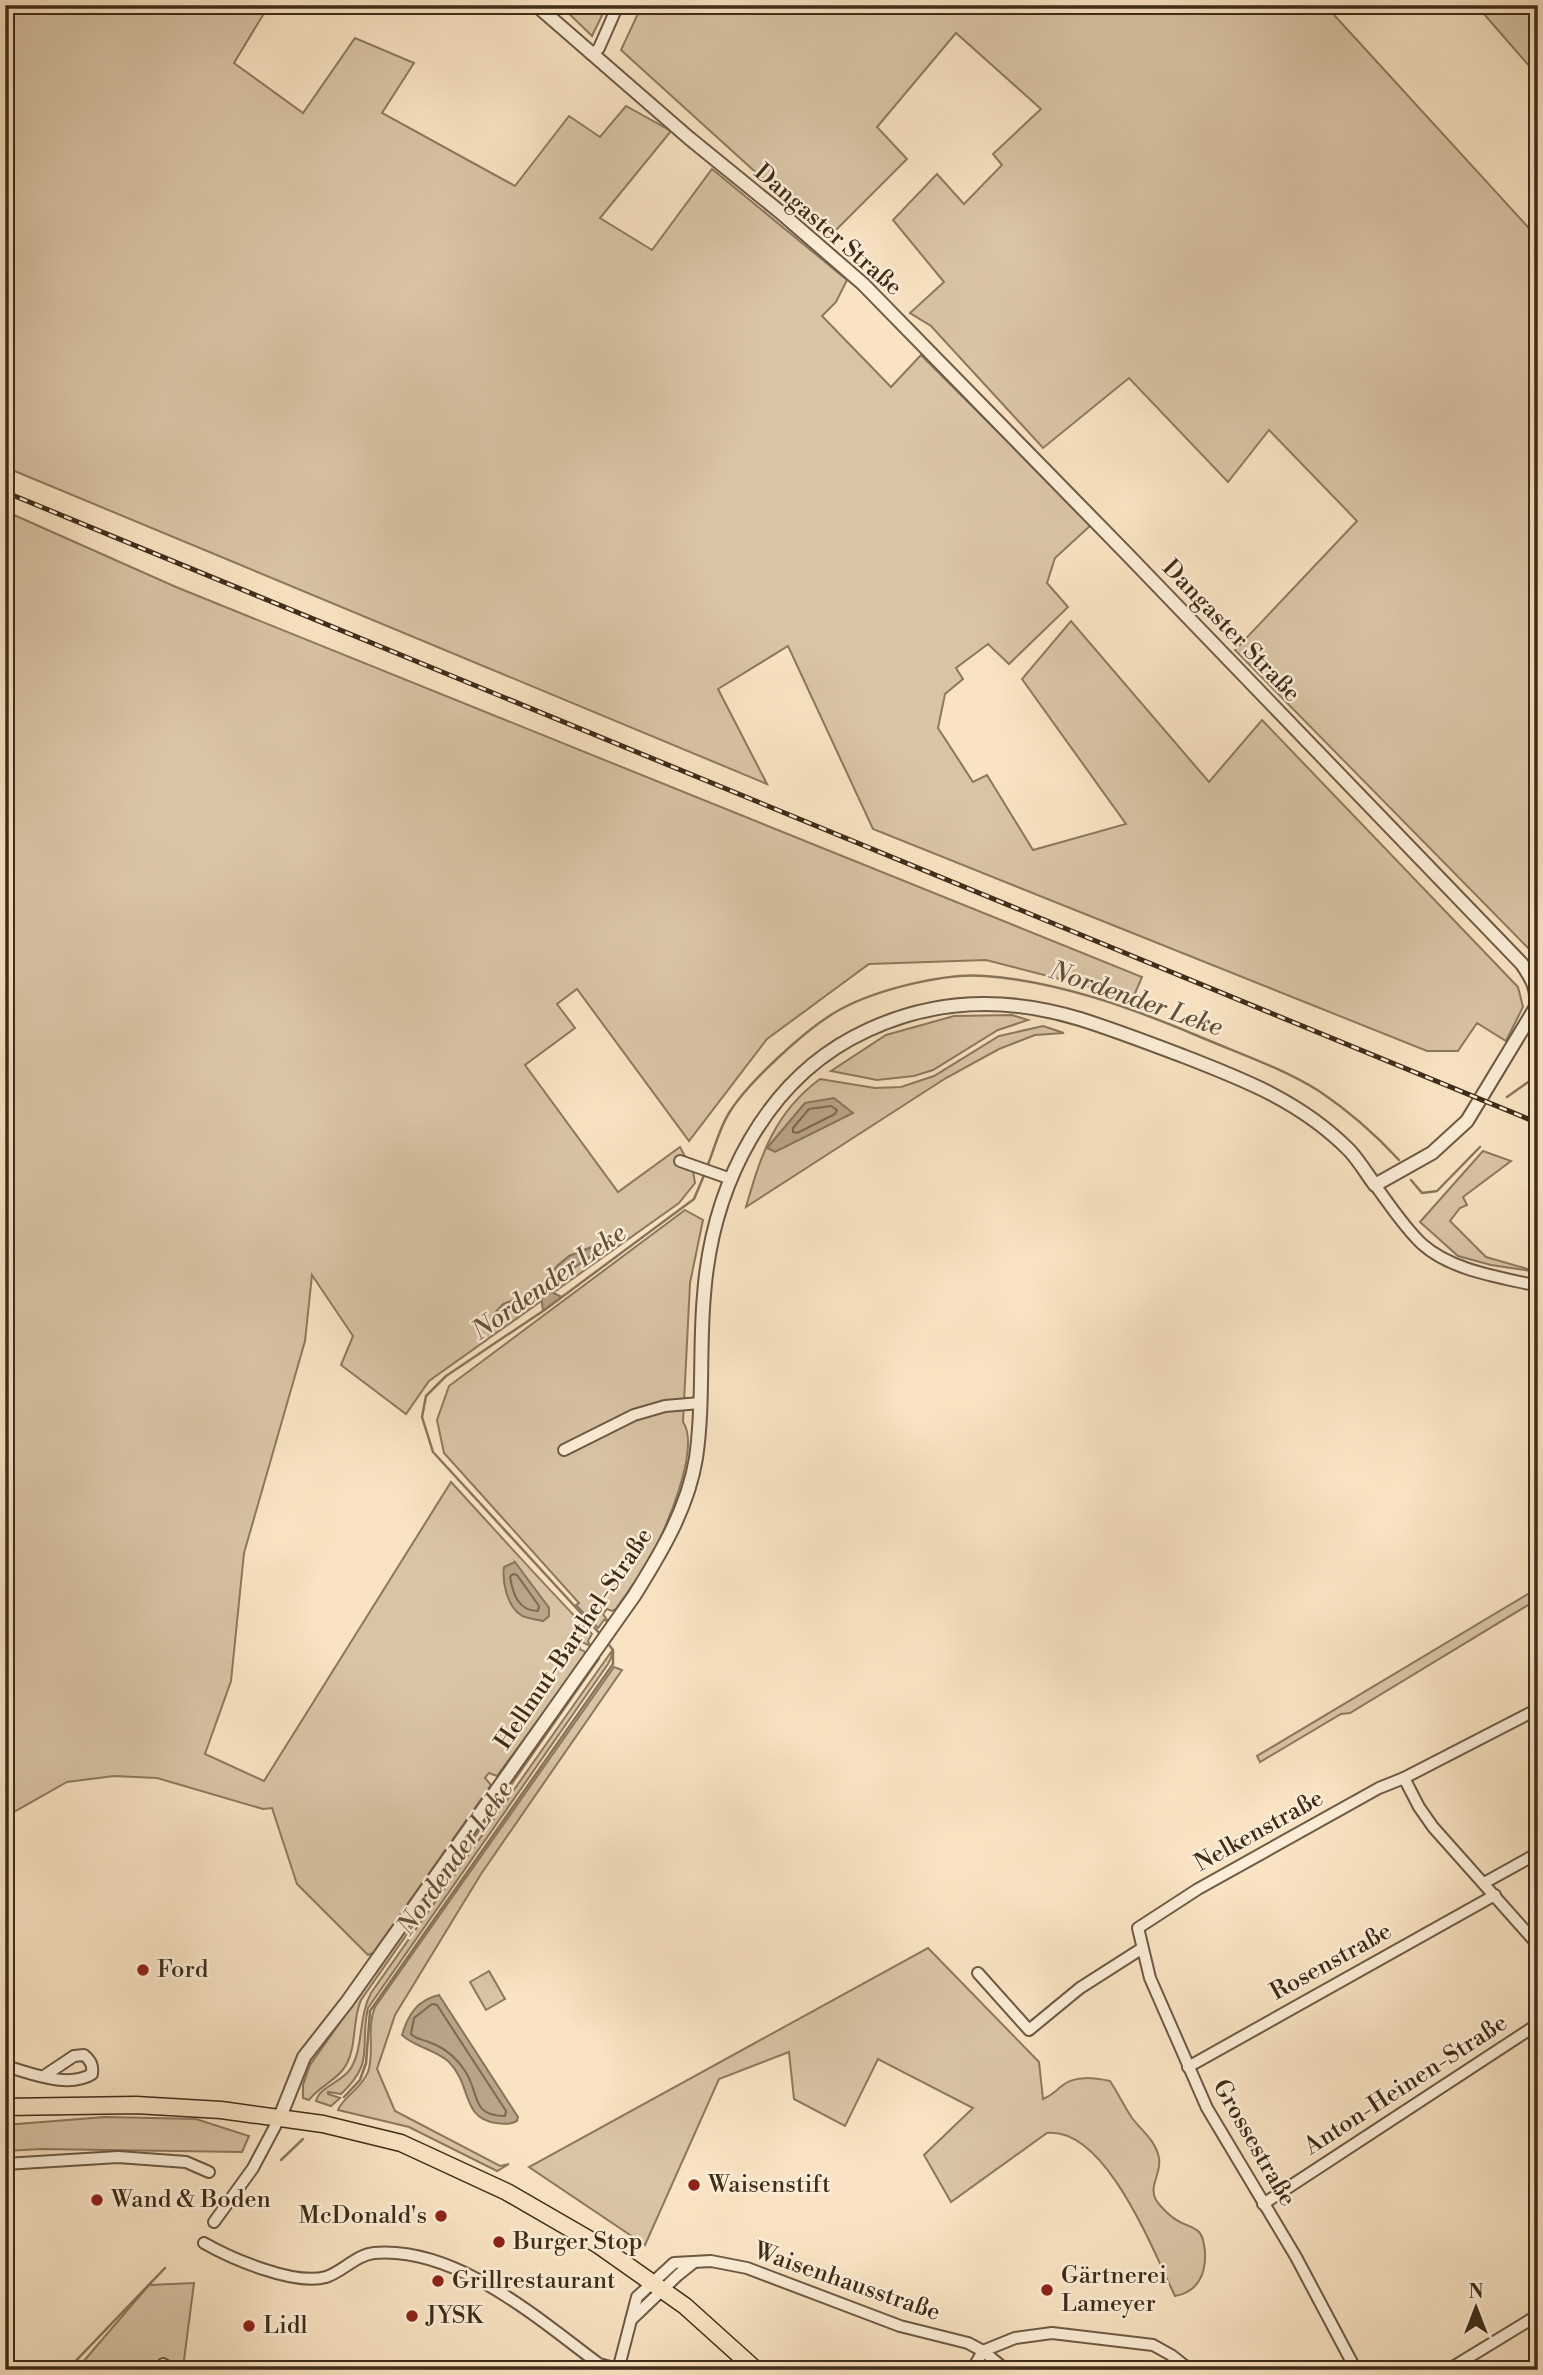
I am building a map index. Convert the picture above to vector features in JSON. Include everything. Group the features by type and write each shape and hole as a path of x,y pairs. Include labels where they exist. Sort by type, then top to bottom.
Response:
{"main road":[{"path":"5,2107 85,2105 221,2110 280,2117 375,2135 421,2151 530,2205 597,2245 658,2285 756,2370"},
{"path":"5,2115 37,2108"}],"street":[{"name":"Dangaster Straße","path":"536,5 789,219 866,288 1127,554 1522,964 1533,979 1537,993 1536,1007 1467,1121 1432,1153 1376,1185"},
{"path":"592,55 599,48 618,5"},
{"name":"Hellmut-Barthel-Straße","path":"280,2117 304,2057 347,2002 612,1627 652,1568 678,1516 689,1488 695,1459 700,1403 703,1296 723,1200 743,1149 762,1118 798,1076 832,1049 891,1019 920,1010 952,1004 984,1003 1048,1009 1102,1026 1252,1083 1280,1098 1350,1152 1376,1185"},
{"path":"680,1161 731,1179"},
{"path":"1376,1185 1410,1231 1439,1257 1474,1270 1538,1286"},
{"path":"564,1450 634,1415 665,1406 700,1403"},
{"name":"Nelkenstraße","path":"1138,1928 1198,1889 1355,1801 1404,1779 1538,1709"},
{"path":"1404,1779 1426,1818 1538,1945"},
{"path":"1484,1883 1538,1853"},
{"name":"Rosenstraße","path":"1188,2067 1495,1895"},
{"name":"Grossestraße","path":"1138,1928 1150,1978 1217,2128 1296,2257 1356,2370"},
{"path":"978,1973 1029,2030 1080,1988 1142,1949"},
{"name":"Anton-Heinen-Straße","path":"1263,2204 1538,2024"},
{"path":"5,2066 44,2076"},
{"path":"214,2222 253,2168 280,2117"},
{"path":"5,2164 118,2157 186,2162 209,2172"},
{"path":"204,2243 260,2267 300,2278 328,2277 373,2253 420,2257 444,2264 486,2283 599,2364 618,2369 637,2297 658,2285"},
{"name":"Waisenhausstraße","path":"658,2285 674,2263 711,2261 747,2268 901,2326 968,2343 983,2351 1006,2370"},
{"path":"1448,2370 1538,2315"},
{"path":"967,2370 975,2365 983,2351 1015,2339 1052,2333 1153,2345 1190,2370"}],"shaded area":[{"path":"5,5 269,5 234,63 303,113 355,38 414,63 382,113 515,186 569,116 600,137 626,106 671,131 600,218 652,250 712,169 847,280 836,302 822,316 891,387 921,355 1091,525 1055,558 1047,583 1068,607 1009,664 988,644 956,668 963,679 945,694 938,728 973,782 987,775 1033,850 1126,824 1022,679 1071,621 1209,782 1262,720 1518,987 1523,1007 1506,1041 1477,1023 1458,1051 1427,1051 873,829 788,646 718,689 767,784 5,467"},
{"path":"560,5 607,5 592,36"},
{"path":"642,5 1325,5 1538,238 1538,958 1235,650 1357,521 1269,430 1228,482 1129,378 1043,448 931,326 910,313 944,282 893,220 937,174 964,204 1002,165 993,154 1041,109 956,33 877,127 907,159 830,236 807,219 621,50"},
{"path":"1476,5 1538,5 1538,76"},
{"path":"5,511 176,587 1142,977 1133,998 986,960 869,964 767,1039 689,1141 577,989 557,1004 575,1028 525,1065 618,1192 680,1147 693,1171 695,1183 679,1203 429,1381 406,1414 341,1365 353,1336 312,1275 305,1341 244,1553 231,1681 205,1754 264,1781 451,1482 592,1634 588,1641 590,1646 582,1642 579,1644 580,1649 587,1653 497,1776 489,1773 485,1778 491,1785 373,1953 368,1955 297,1884 272,1808 263,1809 157,1778 114,1776 67,1782 5,1817","holes":["601,1244 607,1246 564,1274 541,1294 498,1319 492,1317 506,1303 538,1290 566,1259","515,1563 549,1608 549,1616 543,1621 522,1616"]},
{"path":"1012,1015 1028,1020 998,1030 933,1070 914,1076 877,1080 831,1071 886,1035 954,1016"},
{"path":"1043,1026 1064,1033 1035,1035 999,1049 946,1078 746,1207 771,1136 791,1106 820,1079 875,1088 901,1087 934,1076 999,1036"},
{"path":"1483,1151 1511,1161 1463,1197 1467,1205 1460,1208 1450,1221 1486,1257 1538,1272 1491,1265 1458,1256 1420,1222"},
{"path":"685,1210 703,1220 690,1283 683,1422 688,1450 685,1468 673,1508 652,1554 616,1609 607,1609 603,1614 608,1621 604,1620 598,1628 576,1605 579,1603 444,1453 437,1420 449,1386"},
{"path":"1538,1588 1538,1599 1350,1713 1341,1714 1260,1762 1257,1756"},
{"path":"611,1652 608,1664 368,2008 363,2063 359,2072 341,2094 328,2092 340,2098 331,2106 316,2101 322,2091 351,2068 358,2050 364,2012 371,1993"},
{"path":"597,1658 599,1659 361,2000 352,2050 343,2070 309,2100 303,2098 303,2085 310,2065"},
{"path":"614,1667 622,1670 481,1874 395,2015 377,2069 395,2111 500,2166 509,2164 497,2171 409,2127 338,2110 368,2072 371,2023 375,2007"},
{"path":"928,1948 1039,2062 1043,2099 1073,2080 1092,2078 1110,2081 1157,2152 1159,2164 1154,2190 1156,2200 1170,2215 1197,2230 1203,2239 1204,2268 1199,2281 1190,2291 1175,2296 1125,2195 1108,2170 1089,2150 1069,2136 1047,2133 951,2202 924,2155 973,2108 878,2059 845,2126 794,2099 789,2052 719,2079 645,2245 529,2167"},
{"path":"489,1971 505,1999 486,2010 470,1982"},
{"path":"105,2117 196,2119 249,2136 242,2152 42,2149 5,2151 5,2125"},
{"path":"194,2283 184,2360 198,2370 76,2370 149,2285"}],"water":[{"path":"834,1098 853,1113 775,1152 767,1148 805,1103"},
{"path":"601,1244 608,1245 564,1274 549,1288 551,1292 562,1297 543,1311 541,1295 493,1320 492,1317 503,1304 533,1293 545,1284 557,1266 569,1256"},
{"path":"515,1562 549,1608 549,1616 543,1621 521,1615 509,1600 504,1567"},
{"path":"439,1995 518,2117 517,2121 509,2124 496,2123 477,2115 449,2062 402,2035 414,2009 431,1997"}],"waterway":[{"name":"Nordender Leke","path":"707,1167 722,1126 738,1100 764,1071 828,1017 856,1002 892,989 969,975 1012,979 1094,997 1260,1061 1319,1091 1361,1123 1399,1160"},
{"name":"Nordender Leke","path":"1507,1097 1538,1075"},
{"name":"Nordender Leke","path":"1411,1180 1422,1193 1437,1191 1480,1147"},
{"name":"Nordender Leke","path":"602,1636 433,1452 422,1417 426,1396 446,1376 543,1311 694,1199 705,1173"},
{"name":"Nordender Leke","path":"344,2097 360,2080 366,2063 370,2011 613,1664 613,1650 606,1641"},
{"name":"Nordender Leke","path":"281,2160 303,2139"},
{"name":"Nordender Leke","path":"67,2370 165,2268"}],"railway":[{"path":"5,492 1538,1123"}],"place":[{"name":"Ford","path":"143,1970"},
{"name":"Waisenstift","path":"694,2185"},
{"name":"Wand & Boden","path":"97,2200"},
{"name":"McDonald's","path":"441,2216"},
{"name":"Burger Stop","path":"499,2242"},
{"name":"Grillrestaurant","path":"438,2281"},
{"name":"Gärtnerei Lameyer","path":"1047,2290"},
{"name":"JYSK","path":"412,2316"},
{"name":"Lidl","path":"249,2326"}]}
